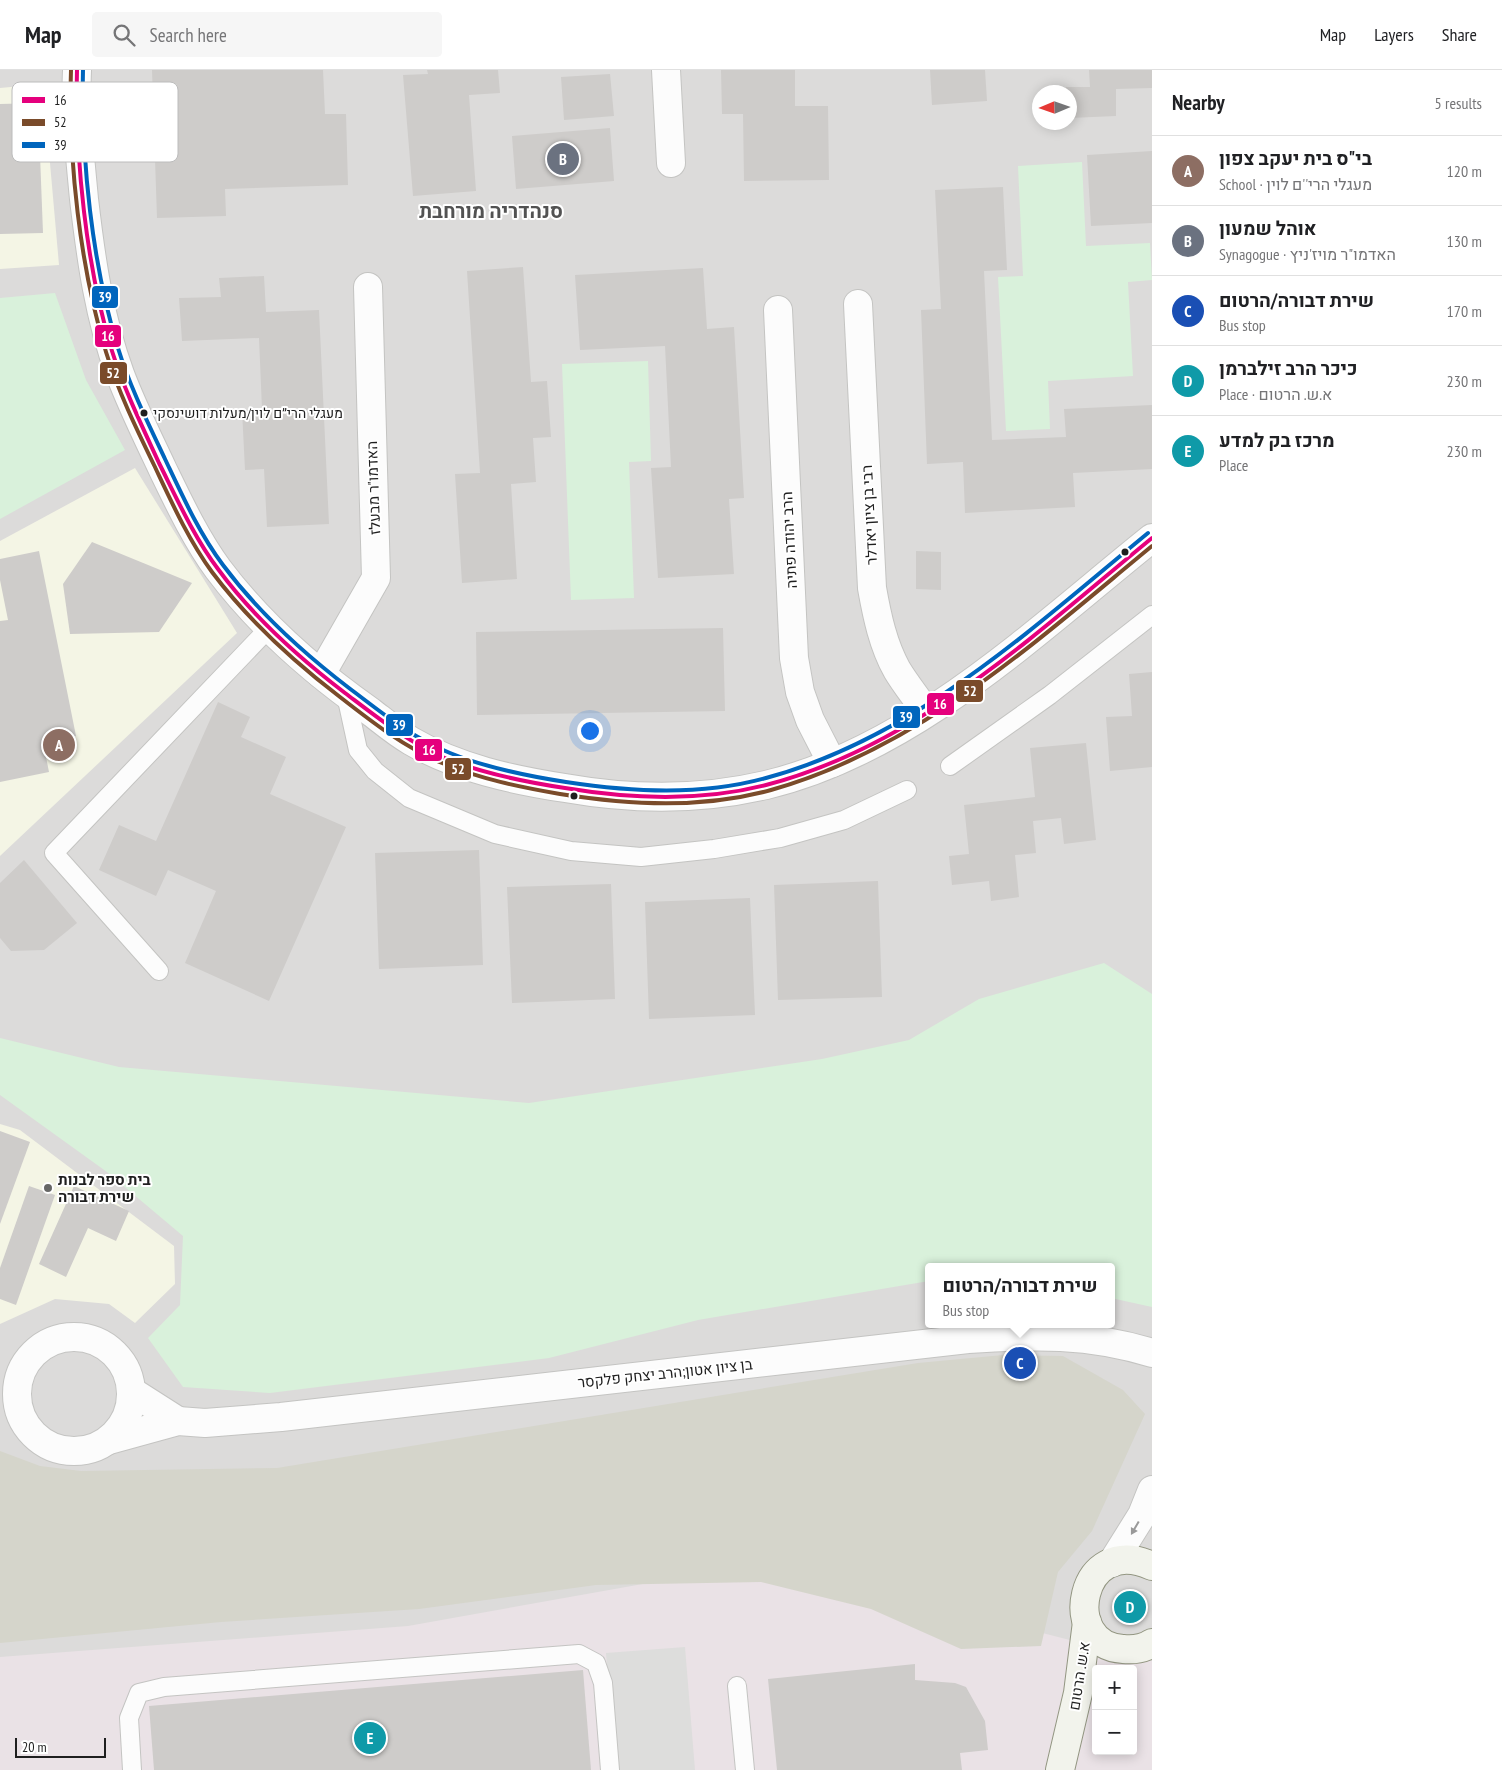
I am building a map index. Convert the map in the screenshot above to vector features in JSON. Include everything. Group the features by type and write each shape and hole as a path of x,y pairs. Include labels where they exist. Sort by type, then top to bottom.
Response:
{"street":[{"path":"666,70 671,163"},
{"path":"80,162 90,253 100,308 120,374 179,504 216,567 269,628 346,695 411,741 458,762 518,780 611,796 659,799 711,796 768,785 832,763 926,712 987,670 1152,538"},
{"name":"האדמו\"ר מבעלז","path":"320,674 376,578 368,287"},
{"name":"רבי בן ציון יאדלר","path":"858,304 872,588 878,620 889,652 897,670 926,712"},
{"name":"הרב יהודה פתיה","path":"778,310 794,658 800,692 832,763"},
{"name":"בן ציון אטון;הרב יצחק פלקסר","path":"109,1440 178,1421 205,1423 281,1417 1005,1337 1052,1335 1090,1339 1152,1353"},
{"path":"63,1338 82,1338 100,1344 116,1355 126,1372 131,1390 129,1409 121,1426 109,1440 93,1448 75,1452 58,1450 41,1442 28,1429 19,1412 16,1393 20,1374 30,1358 45,1345 63,1338"},
{"name":"בן ציון אטון;הרב יצחק פלקסר","path":"131,1390 178,1421"},
{"path":"1112,1562 1142,1514 1152,1490"},
{"path":"1112,1562 1133,1560 1152,1566"},
{"name":"א.ש. הרטום","path":"1060,1770 1080,1684 1087,1622 1083,1608 1087,1587 1099,1570 1112,1562"},
{"path":"1087,1622 1094,1634 1105,1644 1118,1649 1146,1646"},
{"path":"1119,1665 1146,1646"},
{"name":"א.ש. הרטום","path":"1070,1731 1092,1696"}],"lane":[{"path":"950,766 1050,695 1152,616"},
{"path":"160,971 54,853 269,628"},
{"path":"346,695 358,750 375,771 408,798 494,834 571,851 641,857 714,850 780,838 844,820 907,790"},
{"path":"132,1770 128,1718 139,1692 174,1686 579,1654 596,1663 603,1683 610,1770"},
{"path":"737,1686 745,1770"}],"shaded area":[{"path":"0,70 1152,70 1152,1770 0,1770"},
{"path":"12,87 12,162 50,162 59,265 0,269 0,88"},
{"path":"135,468 237,633 0,856 0,541"},
{"name":"בית ספר לבנות שירת דבורה","path":"0,1124 20,1130 174,1246 175,1284 135,1323 109,1304 55,1299 0,1324"},
{"path":"1003,1355 1063,1356 1123,1390 1145,1414 1092,1531 1058,1572 1041,1646 961,1649 871,1609 761,1582 596,1585 419,1609 221,1622 0,1643 0,1451 40,1466 81,1471 277,1468 918,1363"},
{"path":"757,1572 957,1611 1152,1661 1152,1770 0,1770 0,1657 408,1626 682,1577"},
{"path":"685,1647 695,1770 615,1770 606,1653"}],"green space":[{"path":"1082,162 1086,246 1150,243 1152,280 1128,282 1133,376 1048,381 1050,429 1006,431 998,277 1023,276 1018,166"},
{"path":"55,293 86,380 125,450 0,519 0,298"},
{"path":"648,361 651,461 629,462 634,598 571,600 562,364"},
{"path":"1104,963 1152,994 1152,1307 1115,1299 1115,1263 925,1263 925,1282 698,1320 549,1358 270,1393 183,1387 148,1338 180,1305 183,1236 107,1172 0,1095 0,1038 119,1067 529,1103 822,1059 909,1040 979,999"}],"building":[{"path":"152,70 323,70 325,114 346,114 348,185 225,189 226,216 157,218 155,162 178,162 178,82 152,82"},
{"path":"427,70 498,70 500,93 469,95 476,191 413,196 403,75 428,74"},
{"path":"721,70 795,70 795,106 828,106 829,180 744,181 743,114 722,114"},
{"path":"930,70 985,70 987,101 932,105"},
{"path":"1089,70 1152,70 1152,88 1116,89 1116,116 1077,118 1077,87 1090,87"},
{"path":"610,74 614,116 564,120 561,77"},
{"path":"0,104 12,104 12,162 40,162 43,233 0,234"},
{"path":"610,128 614,181 516,189 512,136"},
{"path":"1152,151 1152,223 1091,226 1087,155"},
{"path":"1003,187 1007,270 984,271 992,440 1066,437 1064,409 1152,405 1152,469 1073,473 1075,507 965,513 963,462 927,464 921,310 941,309 935,190"},
{"path":"523,267 531,382 547,381 551,437 533,438 536,482 511,484 517,579 462,583 455,474 480,473 467,271"},
{"path":"703,268 707,329 734,327 744,498 729,499 734,574 658,578 651,468 671,467 665,346 580,350 575,275"},
{"path":"264,276 266,312 319,310 329,524 267,527 264,469 245,470 242,410 262,409 259,338 182,341 179,298 221,297 219,278"},
{"path":"92,542 192,583 159,632 70,634 63,584"},
{"path":"39,551 76,736 43,742 49,772 0,782 0,621 8,620 0,580 0,559"},
{"path":"916,551 941,552 941,590 916,589"},
{"path":"723,628 725,711 477,715 476,632"},
{"path":"1152,672 1152,767 1110,771 1106,717 1132,716 1129,674"},
{"path":"218,702 250,717 241,737 286,757 270,794 346,827 269,1001 185,963 216,891 168,870 156,896 99,870 119,825 156,841"},
{"path":"1086,743 1096,840 1064,844 1061,818 1033,821 1036,853 1015,855 1019,897 991,901 989,881 952,885 949,856 969,854 964,805 1035,797 1030,748"},
{"path":"479,850 483,965 379,969 375,853"},
{"path":"24,860 77,923 44,950 11,951 0,938 0,883"},
{"path":"878,881 882,997 778,1000 774,885"},
{"path":"611,884 615,999 512,1003 507,887"},
{"path":"750,898 755,1015 649,1019 645,902"},
{"path":"0,1131 30,1142 0,1224"},
{"path":"29,1186 55,1195 16,1305 0,1299 0,1268"},
{"path":"74,1186 129,1211 116,1241 88,1228 66,1277 39,1264"},
{"path":"915,1664 915,1680 955,1683 966,1687 985,1721 988,1750 960,1753 962,1770 777,1770 768,1679"},
{"path":"583,1670 591,1770 154,1770 149,1706"}],"transit line":[{"name":"52","path":"71,70 71,82"},
{"name":"16","path":"77,70 77,82"},
{"name":"39","path":"83,70 83,82"},
{"name":"52","path":"73,162 78,212 89,285 106,352 134,423 167,492 203,559 226,590 256,623 322,683 401,742 428,757 471,774 560,794 639,803 692,803 745,796 771,790 825,771 877,748 926,720 974,688 1019,654 1152,546"},
{"name":"16","path":"79,162 84,212 95,284 112,351 159,463 201,544 246,604 293,651 382,721 407,738 447,759 476,769 520,780 615,795 691,796 716,794 766,785 821,767 874,743 924,715 972,683 1018,648 1152,538"},
{"name":"39","path":"85,162 90,210 101,282 118,348 152,432 191,513 214,553 266,615 298,646 332,674 397,724 423,740 450,753 478,763 566,782 641,790 692,790 741,784 766,778 820,760 872,736 921,708 969,676 1015,642 1148,533"}],"place":[{"name":"אוהל שמעון","path":"563,159"},
{"name":"מעגלי הרי״ם לוין/מעלות דושינסקי","path":"144,413"},
{"name":"בי\"ס בית יעקב צפון","path":"59,745"},
{"name":"בית ספר לבנות שירת דבורה","path":"48,1188"},
{"name":"שירת דבורה/הרטום","path":"1020,1363"},
{"name":"כיכר הרב זילברמן","path":"1130,1607"},
{"name":"מרכז בק למדע","path":"370,1738"}],"district":[{"name":"סנהדריה מורחבת","path":"491,211"}]}
